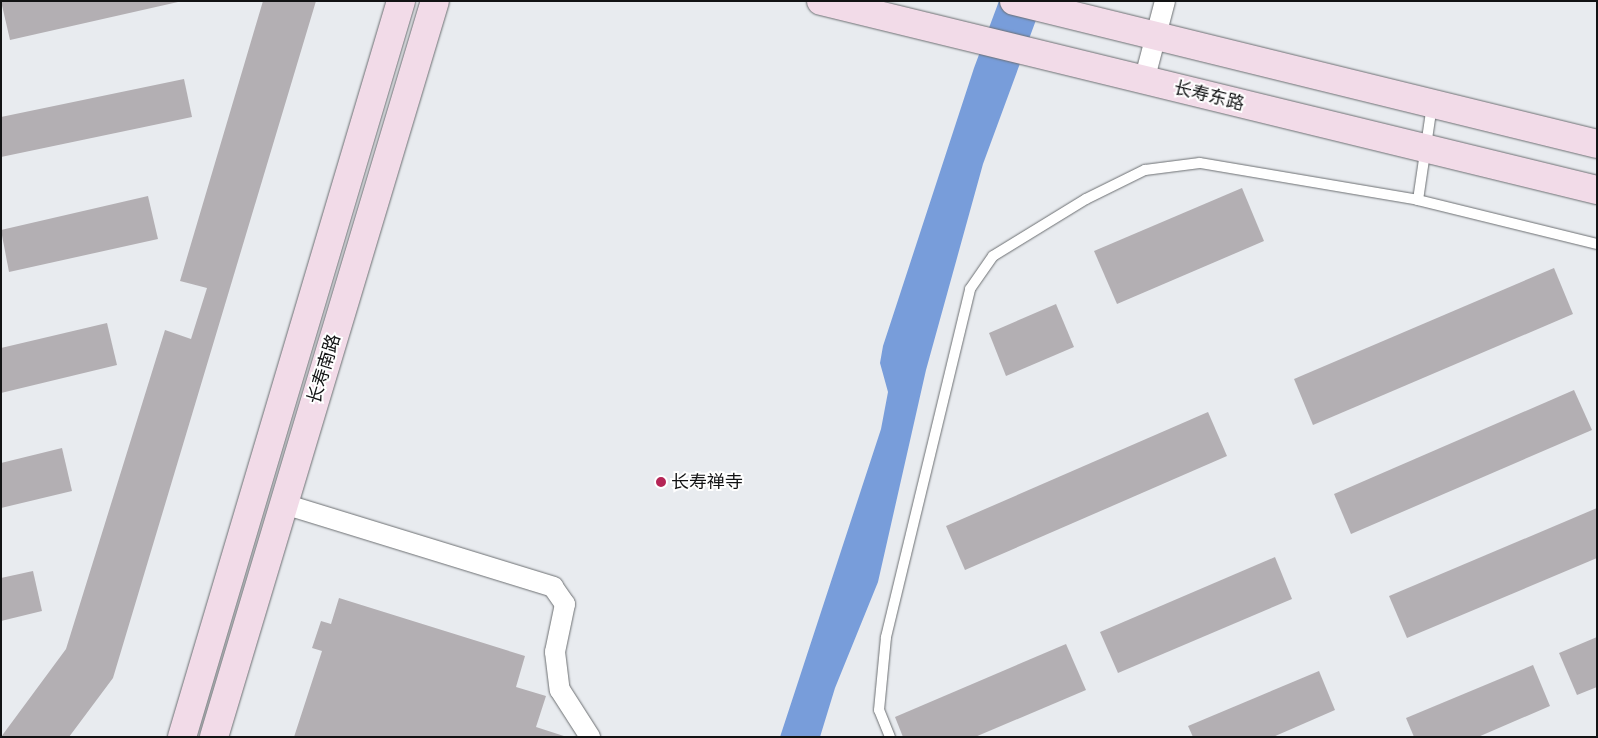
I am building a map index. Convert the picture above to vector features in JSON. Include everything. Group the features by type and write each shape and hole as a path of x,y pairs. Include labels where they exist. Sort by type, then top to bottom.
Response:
{"main road":[{"name":"长寿南路","path":"182,737 401,1"},
{"name":"长寿南路","path":"214,737 435,1"},
{"name":"长寿东路","path":"821,1 1597,190"},
{"path":"1014,1 1597,144"}],"street":[{"path":"1144,81 1165,1"},
{"path":"284,504 553,587 565,604 555,652 560,690 590,737"}],"lane":[{"path":"1418,200 1432,104"},
{"path":"890,737 879,710 886,637 970,289 993,256 1086,199 1145,170 1200,163 1418,200 1597,244"}],"water":[{"path":"999,1 1043,1 983,164 926,370 878,582 835,688 820,737 780,737 881,429 888,392 880,363 883,346 974,68"}],"building":[{"path":"1,1 178,1 178,2 10,40"},
{"path":"263,1 316,1 113,678 69,737 1,737 66,649 165,330 191,339 207,288 180,281"},
{"path":"184,79 192,117 1,157 1,117"},
{"path":"1242,188 1264,241 1117,304 1094,251"},
{"path":"148,196 158,239 9,272 1,230"},
{"path":"1554,268 1573,314 1313,425 1294,379"},
{"path":"1056,304 1074,347 1006,376 989,333"},
{"path":"107,323 117,365 1,393 1,348"},
{"path":"1574,390 1592,430 1351,534 1334,494"},
{"path":"1208,412 1227,456 965,570 946,526"},
{"path":"62,448 72,491 1,508 1,463"},
{"path":"1597,508 1597,558 1407,638 1389,596"},
{"path":"1275,557 1292,599 1118,673 1100,632"},
{"path":"33,571 42,611 1,621 1,578"},
{"path":"339,598 525,656 516,687 546,696 536,727 567,737 294,737 322,651 312,648 321,621 331,624"},
{"path":"1597,637 1597,687 1577,695 1559,653"},
{"path":"1066,644 1086,690 975,737 903,737 895,717"},
{"path":"1533,665 1550,706 1478,737 1414,737 1406,718"},
{"path":"1319,671 1335,710 1273,737 1193,737 1188,726"}],"place":[{"name":"长寿禅寺","path":"661,482"}]}
